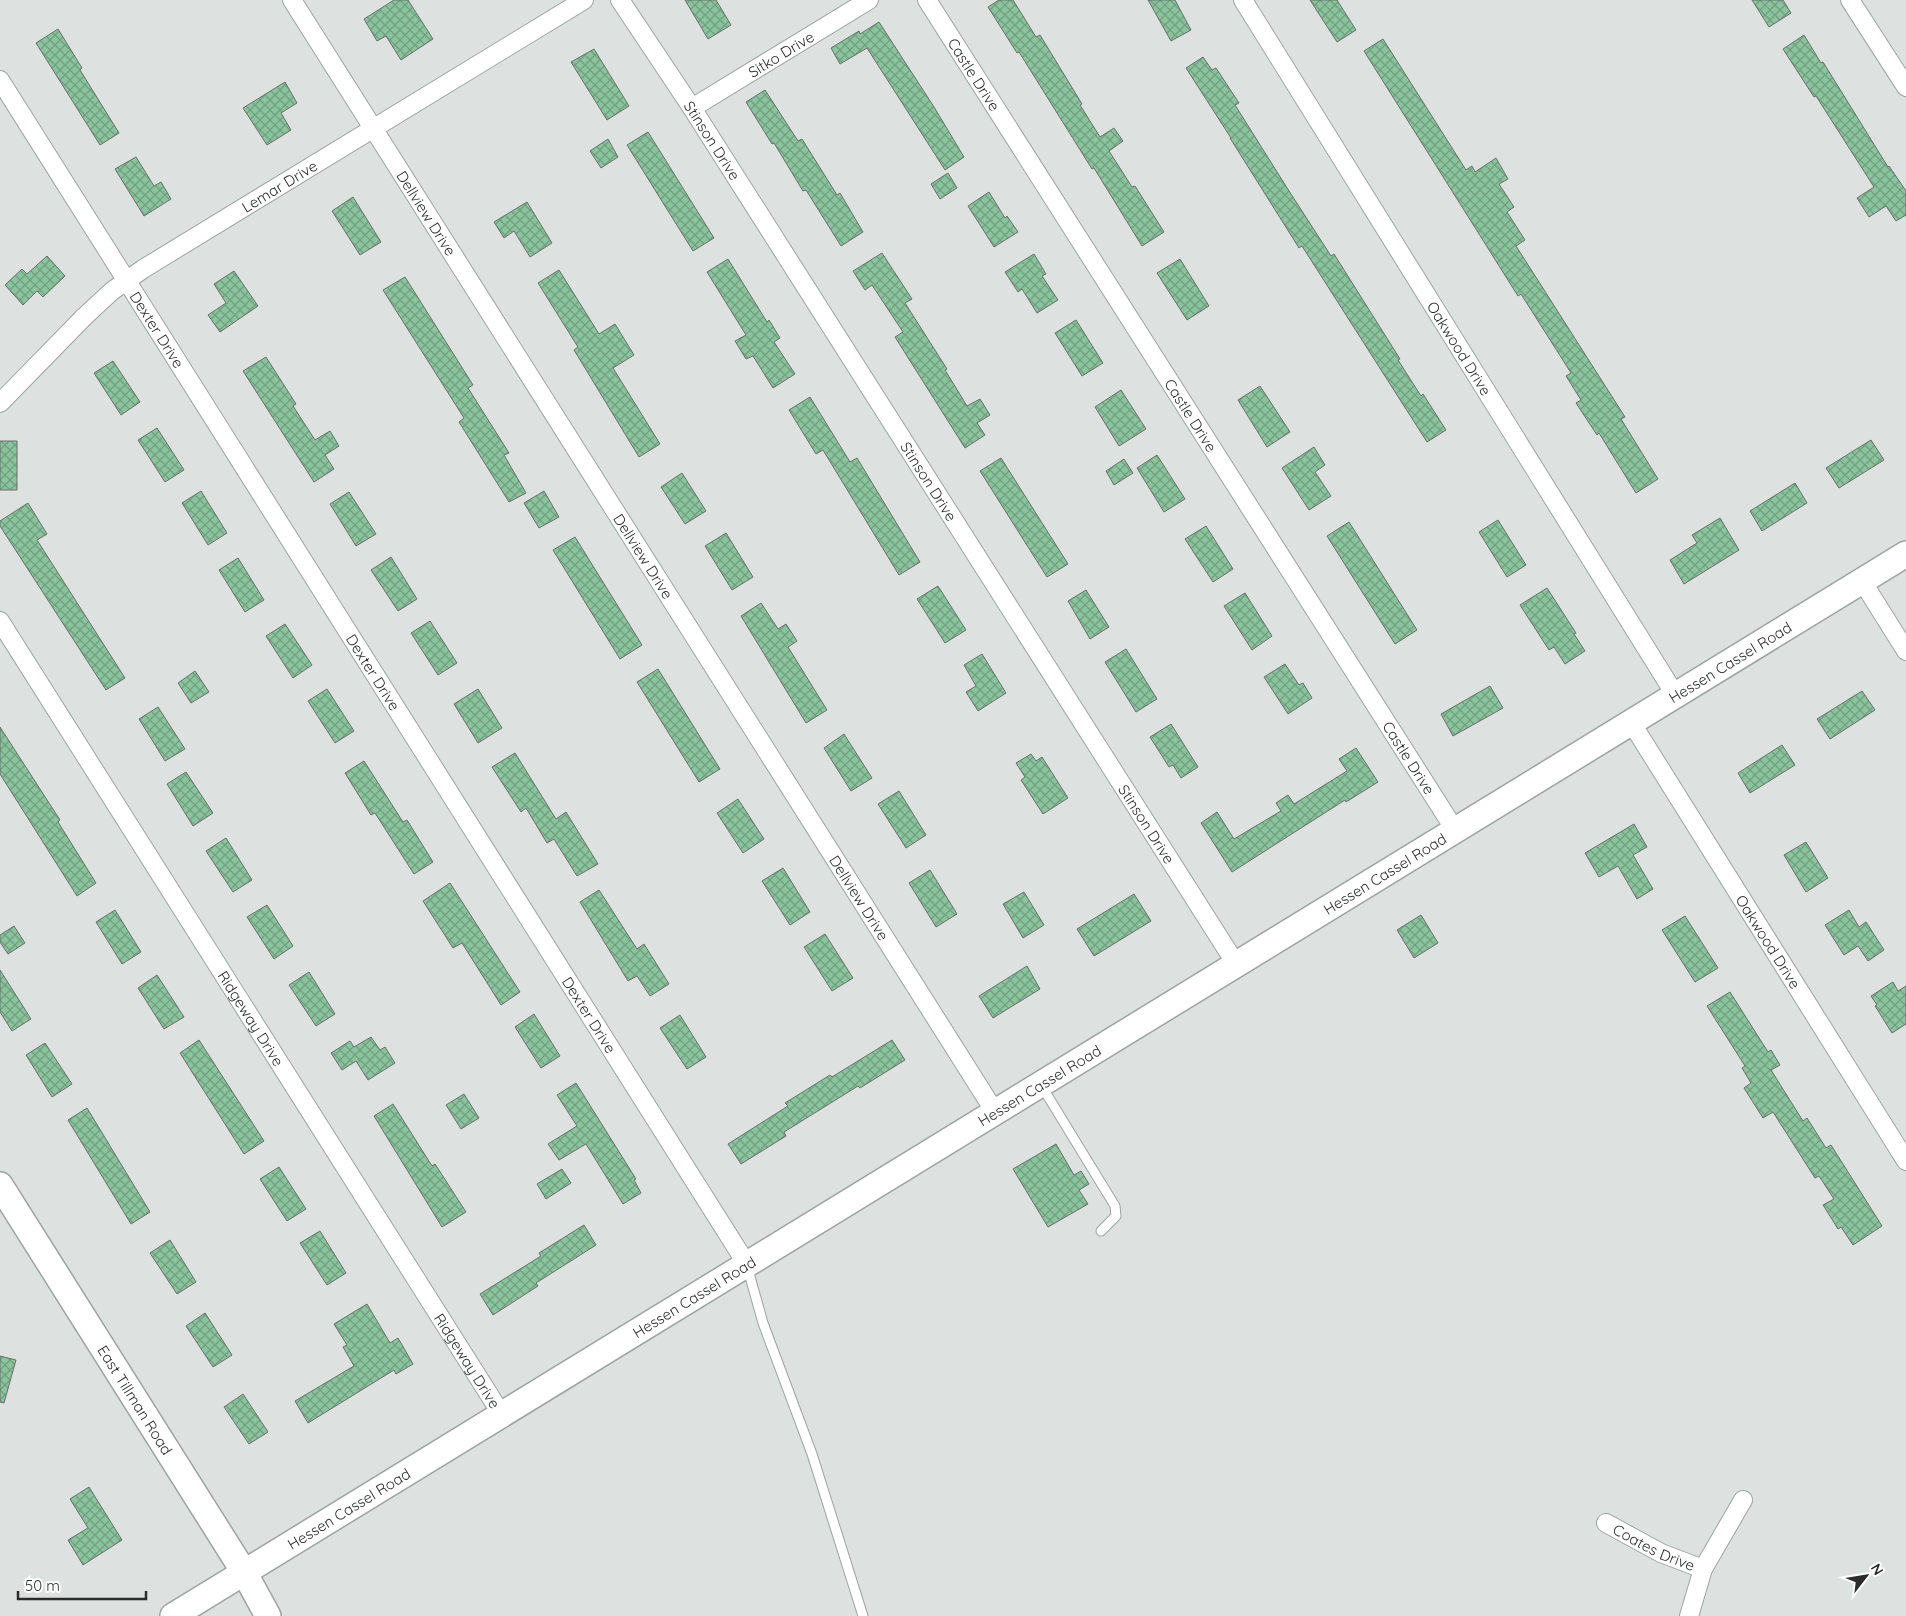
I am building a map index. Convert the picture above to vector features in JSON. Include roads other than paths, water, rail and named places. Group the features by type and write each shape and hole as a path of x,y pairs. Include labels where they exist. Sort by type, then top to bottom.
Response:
{"main road":[{"name":"Hessen Cassel Road","path":"172,1616 1906,554"},
{"name":"East Tillman Road","path":"0,1185 244,1572 268,1616"}],"street":[{"name":"Dellview Drive","path":"292,0 995,1112"},
{"name":"Lemar Drive","path":"0,403 84,317 127,280 212,226 584,0"},
{"name":"Stinson Drive","path":"620,0 692,108 1236,964"},
{"name":"Sitko Drive","path":"692,108 869,0"},
{"name":"Castle Drive","path":"927,0 1456,830"},
{"name":"Oakwood Drive","path":"1243,0 1676,696"},
{"path":"1850,0 1906,87"},
{"name":"Dexter Drive","path":"0,80 746,1264"},
{"path":"1862,581 1906,651"},
{"name":"Ridgeway Drive","path":"0,621 502,1415"},
{"name":"Oakwood Drive","path":"1631,722 1906,1161"},
{"path":"1690,1616 1703,1569 1743,1500"},
{"name":"Coates Drive","path":"1606,1523 1661,1553 1703,1569"}],"lane":[{"path":"1041,1085 1116,1206 1116,1216 1101,1231"},
{"path":"746,1264 763,1323 812,1454 863,1616"}]}
